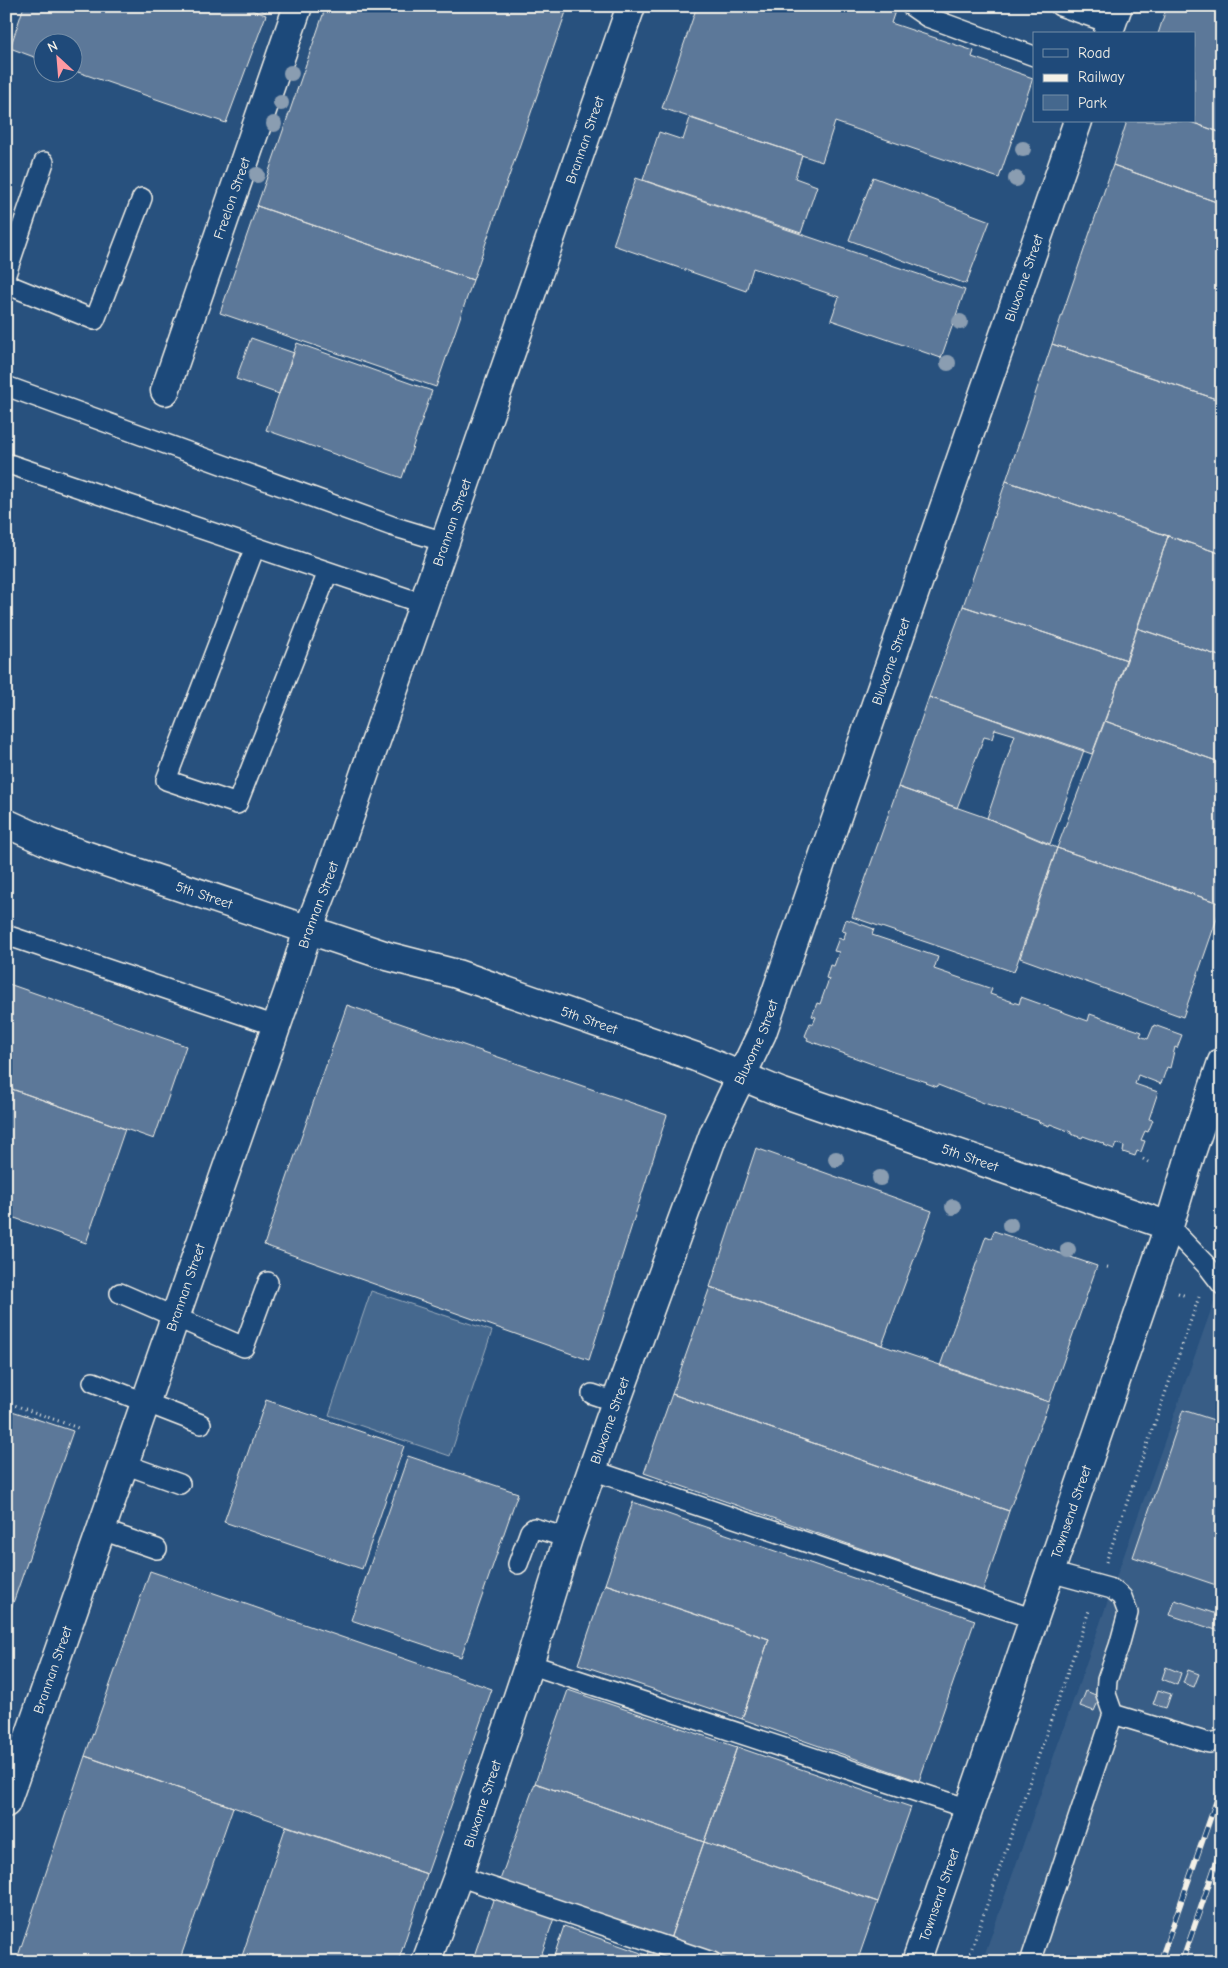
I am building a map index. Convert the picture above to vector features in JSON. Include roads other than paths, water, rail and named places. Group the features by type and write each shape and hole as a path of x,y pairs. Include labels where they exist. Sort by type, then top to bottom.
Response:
{"street":[{"name":"Freelon Street","path":"165,391 298,6"},
{"name":"Brannan Street","path":"6,1803 308,930 329,876 631,6"},
{"name":"Bluxome Street","path":"426,1962 458,1876 592,1470 604,1398 714,1133 762,1033 1078,122"},
{"name":"5th Street","path":"6,823 52,844 308,930 387,956 457,974 696,1057 780,1092 938,1148 1169,1226"},
{"name":"Townsend Street","path":"916,1962 1169,1226 1191,1153 1222,1062"}],"lane":[{"path":"911,6 927,17 1033,56"},
{"path":"1060,6 1113,21"},
{"path":"6,274 44,162"},
{"path":"6,284 96,320 142,198"},
{"path":"6,386 392,526 445,542"},
{"path":"6,462 424,604"},
{"path":"255,547 166,780 237,804 328,572"},
{"path":"6,935 276,1026"},
{"path":"1169,1226 1209,1268 1222,1285"},
{"path":"120,1293 244,1347 268,1282"},
{"path":"93,1382 201,1424"},
{"path":"124,1464 180,1484"},
{"path":"592,1470 1034,1619"},
{"path":"518,1564 530,1531 534,1528 568,1538"},
{"path":"102,1530 157,1549"},
{"path":"1030,1962 1113,1714 1106,1694 1107,1680 1128,1612 1122,1597 1112,1589 1050,1572"},
{"path":"529,1664 969,1809"},
{"path":"1113,1714 1209,1743 1222,1740"},
{"path":"458,1876 712,1962"}],"railway":[{"path":"1160,1962 1222,1785"},
{"path":"1182,1962 1222,1846"},
{"path":"1220,1962 1222,1957"}]}
